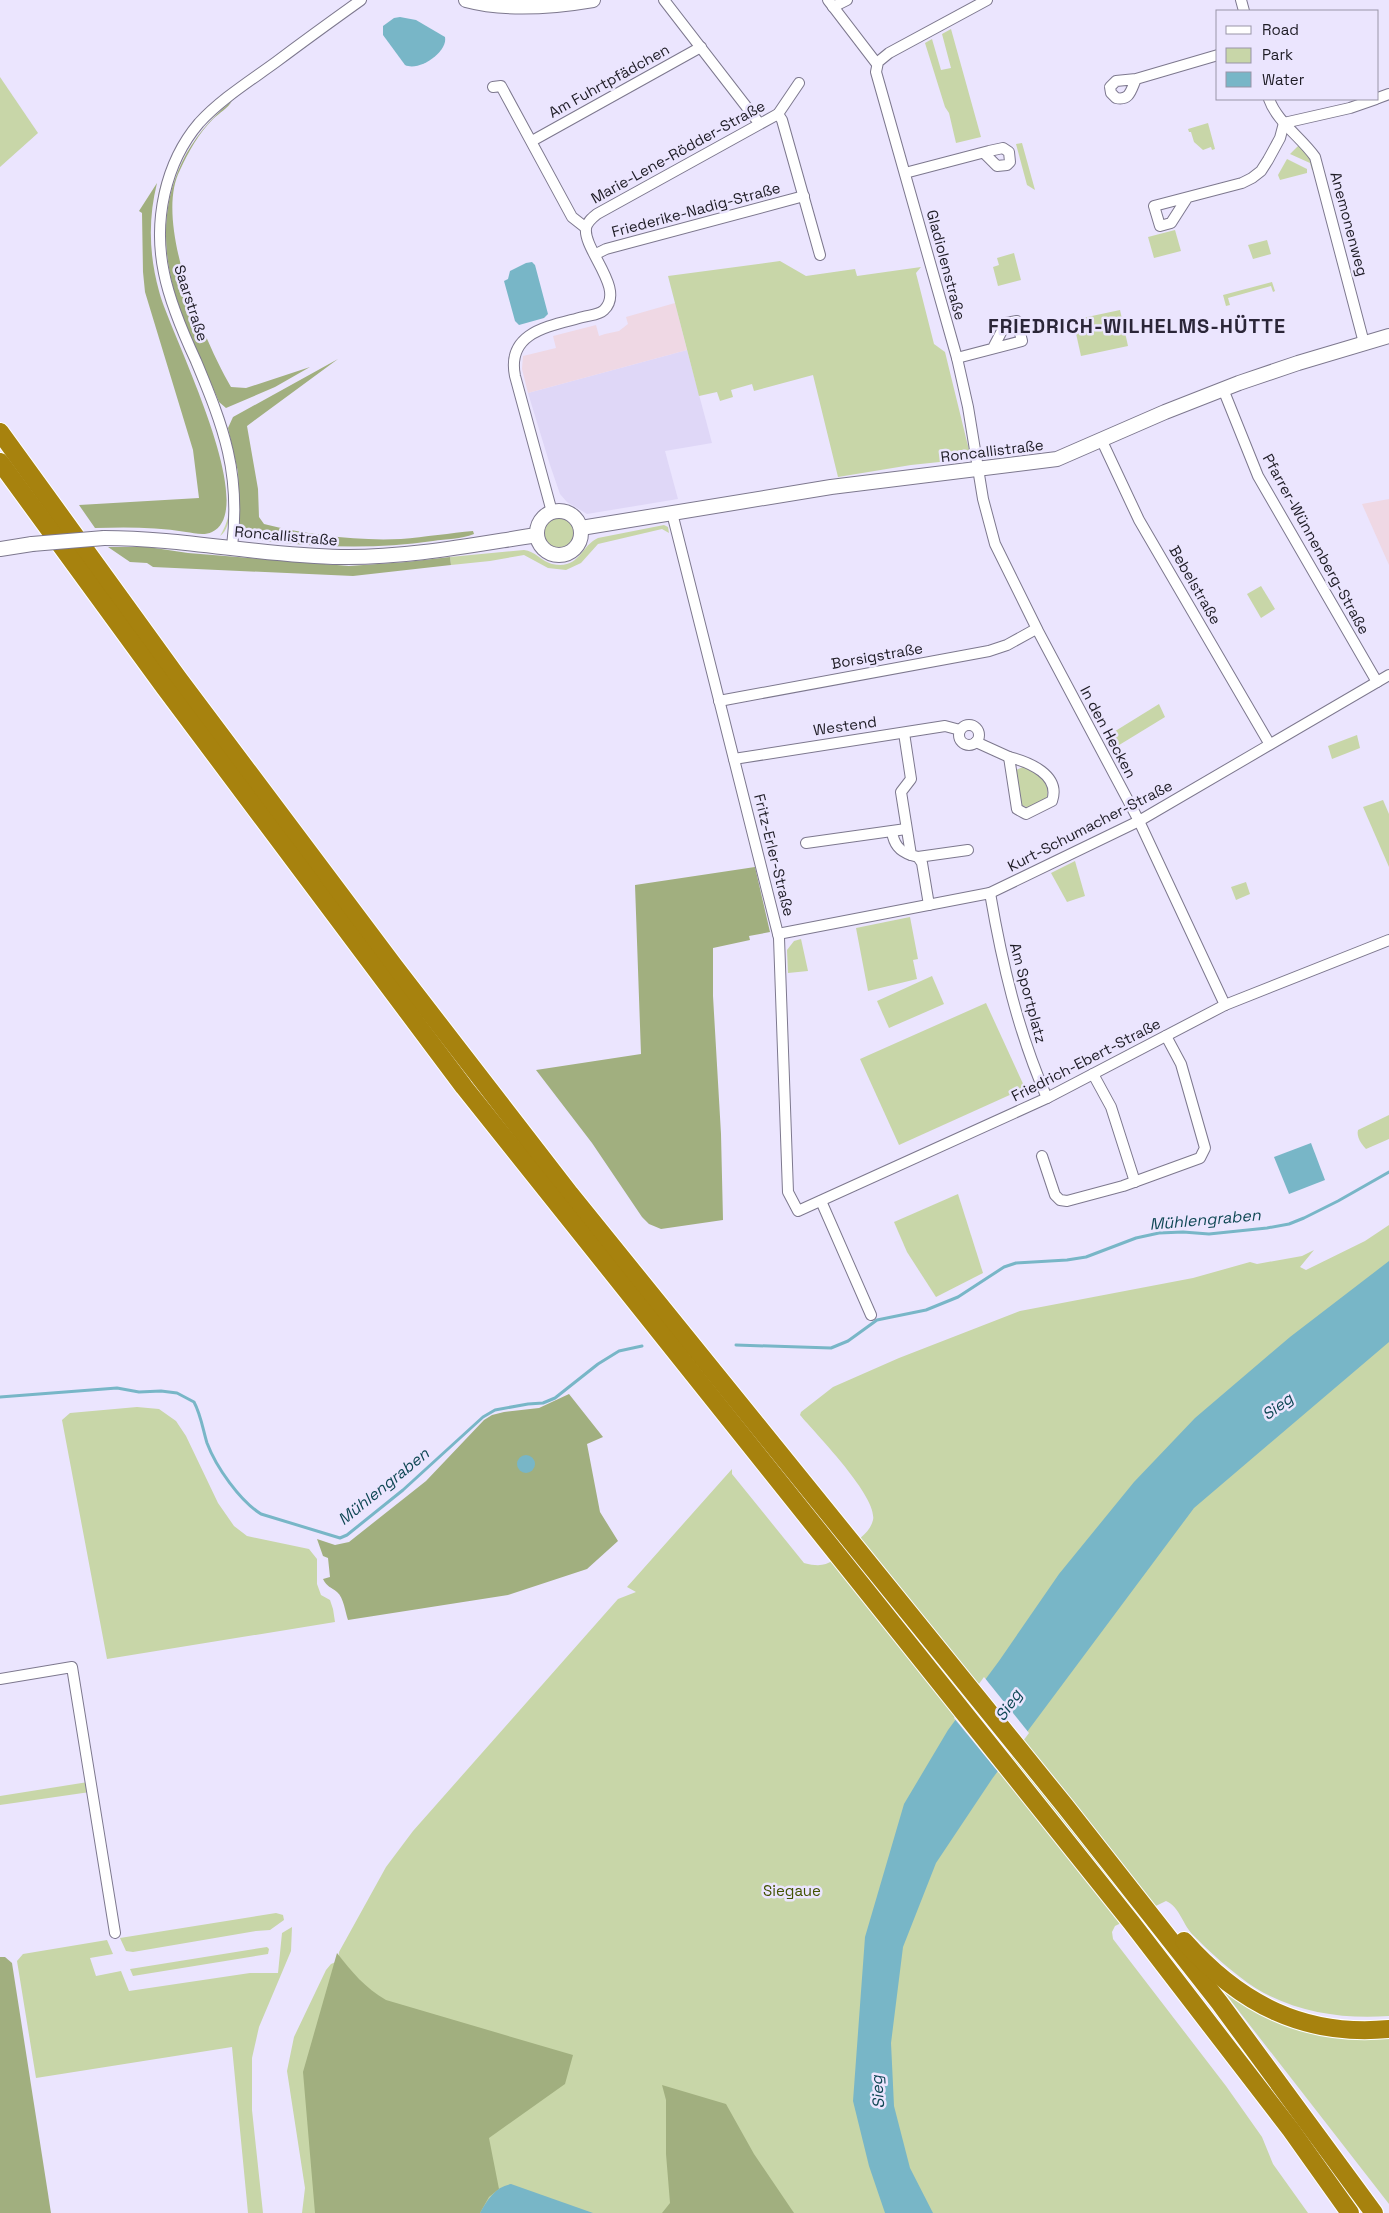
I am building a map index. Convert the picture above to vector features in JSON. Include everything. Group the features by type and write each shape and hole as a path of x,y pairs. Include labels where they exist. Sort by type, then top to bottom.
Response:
{"highway":[{"path":"0,432 178,678 394,966 570,1194 794,1473 851,1540 1102,1854 1150,1908 1230,1986 1261,2004 1293,2018 1326,2028 1366,2031 1389,2029"},
{"path":"0,462 165,688 464,1086 834,1552 1132,1922 1291,2130 1350,2213"},
{"path":"1150,1908 1374,2213"}],"street":[{"path":"339,16 350,0"},
{"name":"Saarstraße","path":"232,547 235,496 230,456 219,416 172,302 164,272 160,236 164,195 171,171 181,149 200,123 230,96 361,0"},
{"path":"466,0 501,6 531,6 560,5 593,0"},
{"path":"664,0 760,124"},
{"path":"831,4 847,0"},
{"path":"877,68 888,53 987,0"},
{"name":"Gladiolenstraße","path":"831,4 877,68 957,358 979,468"},
{"name":"Am Fuhrtpfädchen","path":"532,141 701,47"},
{"path":"1136,79 1216,56"},
{"name":"Marie-Lene-Rödder-Straße","path":"586,228 588,222 597,214 778,114 799,83"},
{"path":"493,87 501,86 572,217 586,228 586,234 602,266 610,296 608,305 597,314 532,332 519,346 514,361 515,376 552,512"},
{"name":"Anemonenweg","path":"1270,100 1284,123 1308,146 1315,157 1364,343"},
{"path":"1187,198 1242,183 1252,178 1261,171 1268,160 1280,138 1284,123 1350,108 1372,100"},
{"path":"778,114 782,120 820,255"},
{"path":"905,173 984,153"},
{"name":"Friederike-Nadig-Straße","path":"596,254 804,196"},
{"name":"Roncallistraße","path":"581,528 831,487 1057,459 1223,389 1298,363 1389,336"},
{"path":"957,358 993,348"},
{"name":"Pfarrer-Wünnenberg-Straße","path":"1223,389 1258,476 1377,682"},
{"name":"Bebelstraße","path":"1101,439 1139,520 1269,743"},
{"name":"In den Hecken","path":"979,468 983,499 995,544 1036,628 1139,821 1225,1005"},
{"path":"552,512 567,512 573,516 581,528 581,537 578,545 571,552 563,555 546,551 540,544 537,535 540,521 552,512"},
{"name":"Fritz-Erler-Straße","path":"672,513 778,934 788,1192 798,1211"},
{"name":"Roncallistraße","path":"0,549 32,544 104,538 170,540 328,556 374,556 411,553 537,535"},
{"name":"Borsigstraße","path":"719,701 989,650 1007,645 1036,628"},
{"name":"Kurt-Schumacher-Straße","path":"778,934 990,893 1139,821 1269,743 1389,675"},
{"name":"Westend","path":"734,759 945,726 960,730 960,740 963,743 968,745 976,742 1009,757"},
{"path":"904,733 911,779 901,792 906,829 914,856"},
{"path":"1009,757 1027,762 1044,773 1053,788 1054,795 1052,801 1026,814 1017,810 1009,757"},
{"path":"806,843 906,829"},
{"path":"892,832 896,845 901,851 914,856 922,863 929,905"},
{"path":"914,856 968,850"},
{"name":"Am Sportplatz","path":"990,893 1007,980 1034,1066 1047,1098"},
{"name":"Friedrich-Ebert-Straße","path":"798,1211 1047,1098 1225,1005 1389,940"},
{"path":"1042,1156 1055,1195 1063,1200 1087,1196 1135,1182 1196,1159 1205,1151 1202,1134 1181,1064 1166,1036"},
{"path":"1093,1074 1111,1107 1135,1182"},
{"path":"821,1201 871,1314"},
{"path":"0,1679 72,1667 115,1933"}],"shaded area":[{"path":"675,303 687,350 528,393 522,369 523,356 556,348 553,336 596,325 599,336 619,331 628,324 626,317"},
{"path":"687,350 712,443 665,451 678,499 587,514 567,502 560,494 528,393"},
{"path":"1389,499 1389,565 1362,504"}],"green space":[{"path":"951,29 981,137 956,143 949,113 945,107 925,43 932,39 941,70 951,68 942,34"},
{"path":"0,77 38,133 0,167"},
{"path":"1208,123 1215,149 1212,150 1211,147 1203,150 1194,142 1188,129"},
{"path":"202,132 180,170 173,192 173,219 177,249 185,280 208,341 231,387 246,388 310,367 275,387 226,408 219,402 181,313 170,272 166,244 167,217 172,191 180,166 193,142"},
{"path":"1022,143 1035,190 1027,185 1016,144"},
{"path":"1300,144 1309,155 1315,170 1312,170 1310,163 1290,154"},
{"path":"1287,159 1307,169 1307,173 1280,180 1278,175"},
{"path":"162,181 156,230 157,202"},
{"path":"157,183 151,224 153,264 156,278 166,311 208,417 220,456 226,490 224,517 212,532 206,534 152,528 95,528 79,505 199,498 193,450 145,292 142,213 139,211"},
{"path":"1175,230 1181,251 1154,258 1148,237"},
{"path":"1267,240 1271,254 1253,259 1248,245"},
{"path":"156,241 223,444 230,493 230,507 226,529 220,536 228,517 229,506 228,485 222,450 212,416 172,318 162,285"},
{"path":"1014,253 1021,280 998,286 993,267 999,265 997,258"},
{"path":"780,261 806,276 855,269 857,276 921,267 916,273 934,344 945,352 971,456 968,459 911,465 838,477 813,375 754,391 752,384 731,390 733,397 720,401 717,392 699,396 668,276"},
{"path":"1272,282 1275,291 1273,292 1271,286 1228,298 1230,305 1226,306 1223,295"},
{"path":"1120,310 1128,346 1081,356 1073,320"},
{"path":"338,359 247,426 258,489 259,517 264,524 315,534 367,539 401,539 473,531 474,534 459,538 410,544 341,546 249,539 242,533 240,526 238,472 228,428 233,417"},
{"path":"559,517 565,518 570,522 574,527 574,539 570,544 565,548 559,549 553,548 548,544 544,539 543,533 544,527 548,522 553,518"},
{"path":"664,525 668,527 669,533 662,529 598,544 581,563 566,570 548,568 524,555 451,565 450,557 524,550 552,564 568,564 574,561 587,546 598,538"},
{"path":"108,547 148,547 188,553 349,566 450,557 451,565 353,576 153,567 147,563 130,562"},
{"path":"1261,586 1275,609 1261,618 1247,594"},
{"path":"1159,704 1165,717 1111,750 1104,738"},
{"path":"1357,735 1360,748 1332,759 1328,746"},
{"path":"1025,766 1042,778 1048,792 1047,798 1029,808 1021,805 1016,770"},
{"path":"1383,800 1389,814 1389,867 1363,807"},
{"path":"1075,861 1085,896 1067,902 1051,873"},
{"path":"755,867 770,932 749,936 750,940 713,948 713,996 721,1134 723,1220 661,1229 649,1224 642,1217 592,1143 536,1070 641,1054 635,885"},
{"path":"1246,882 1250,894 1236,900 1231,887"},
{"path":"910,917 918,959 913,960 917,979 868,991 856,928"},
{"path":"801,939 808,971 788,973 787,950 794,941"},
{"path":"932,976 944,1004 889,1028 877,1001"},
{"path":"986,1003 1025,1088 899,1145 860,1059"},
{"path":"1389,1115 1389,1139 1366,1149 1361,1143 1358,1130"},
{"path":"958,1194 983,1273 936,1297 907,1252 894,1222"},
{"name":"Siegaue","path":"1389,1225 1389,2016 1369,2017 1330,2014 1291,2005 1273,1998 1240,1977 1216,1957 1190,1932 1175,1908 1166,1901 1115,1926 1112,1932 1113,1939 1226,2086 1262,2137 1273,2164 1308,2213 302,2213 305,2188 287,2071 294,2037 326,1970 331,1964 338,1961 339,1952 386,1867 413,1831 618,1599 636,1592 627,1587 732,1469 732,1474 804,1563 824,1565 863,1536 873,1520 872,1510 856,1482 800,1415 801,1412 833,1387 899,1358 1020,1311 1193,1278 1250,1262 1257,1264 1302,1256 1314,1250 1300,1267 1306,1270 1365,1241"},
{"path":"569,1394 603,1437 587,1444 600,1512 618,1541 587,1569 508,1595 348,1620 343,1601 337,1592 323,1579 330,1577 328,1558 323,1556 317,1539 335,1545 349,1542 426,1481 484,1420 492,1415 539,1408"},
{"path":"137,1407 159,1409 176,1421 186,1436 218,1503 234,1526 247,1536 309,1549 317,1559 317,1584 321,1595 330,1600 335,1622 107,1659 62,1420 70,1413"},
{"path":"88,1782 90,1792 0,1805 0,1796"},
{"path":"276,1913 283,1915 284,1920 270,1930 133,1952 126,1951 120,1938"},
{"path":"292,1927 291,1951 259,2027 252,2058 252,2110 263,2213 248,2213 232,2047 36,2078 17,1961 23,1954 107,1940 113,1954 90,1958 96,1976 121,1971 129,1991 250,1973 278,1973 282,1933"},
{"path":"267,1947 269,1949 268,1954 133,1976 130,1969"},
{"path":"337,1953 365,1985 386,2000 573,2055 565,2084 489,2138 499,2189 489,2197 480,2213 315,2213 303,2072"},
{"path":"0,1957 5,1957 12,1963 51,2213 0,2213"},
{"path":"1224,1992 1261,2015 1302,2031 1345,2039 1389,2037 1389,2204"},
{"path":"662,2085 726,2104 754,2154 794,2213 662,2213 670,2203 666,2154 666,2100"}],"water":[{"path":"400,17 416,20 445,37 442,49 425,63 418,66 405,65 383,35 383,26 394,18"},
{"path":"532,262 535,265 548,314 544,318 519,325 515,321 504,281 508,279 510,271"},
{"path":"1311,1143 1325,1180 1289,1194 1274,1157"},
{"name":"Sieg","path":"1389,1261 1389,1342 1194,1508 992,1779 936,1863 903,1947 891,2043 894,2106 910,2168 933,2213 885,2213 869,2166 853,2101 865,1937 904,1804 948,1730 999,1661 1059,1574 1134,1482 1195,1418 1290,1337"},
{"path":"522,1455 530,1455 535,1460 533,1471 522,1473 517,1468 517,1460"},
{"path":"511,2184 593,2213 480,2213 496,2191"}],"pier":[{"path":"984,1677 1029,1733 999,1773 954,1718"}],"waterway":[{"name":"Mühlengraben","path":"736,1345 831,1348 848,1341 877,1320 926,1310 958,1297 1004,1267 1016,1263 1086,1257 1136,1238 1159,1233 1209,1234 1289,1224 1338,1201 1389,1172"},
{"name":"Mühlengraben","path":"0,1397 117,1388 139,1392 161,1391 177,1393 194,1402 207,1443 216,1462 245,1501 261,1514 340,1538 347,1535 403,1490 483,1417 495,1410 543,1403 555,1398 598,1364 619,1351 642,1346"}],"district":[{"name":"FRIEDRICH-WILHELMS-HÜTTE","path":"1137,326"}]}
